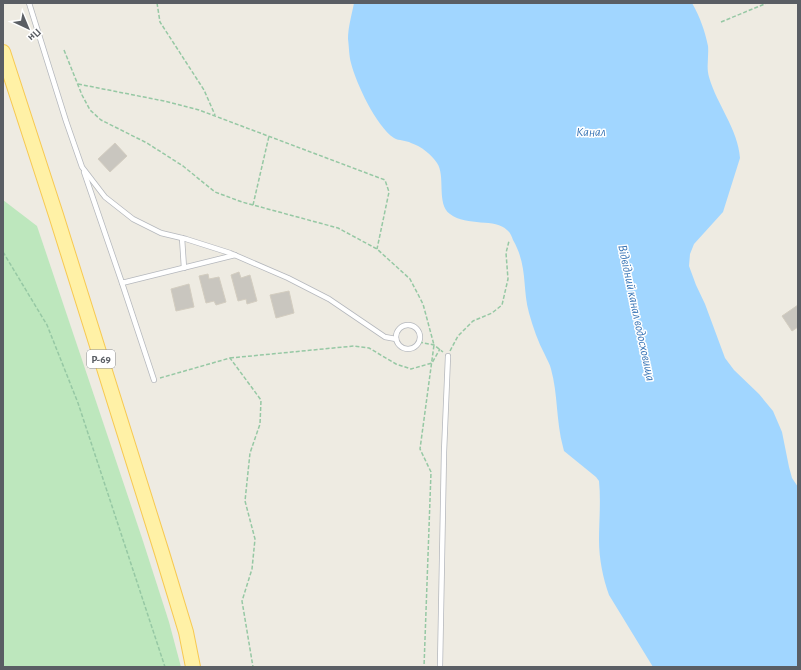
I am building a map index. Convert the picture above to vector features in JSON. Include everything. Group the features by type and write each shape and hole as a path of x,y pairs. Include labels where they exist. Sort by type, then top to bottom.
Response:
{"main road":[{"name":"Р-69","path":"3,52 56,215 162,553 186,632 193,667"}],"lane":[{"path":"29,3 66,121 154,380"},
{"path":"82,167 105,197 133,219 161,233 235,255 288,278 329,299 385,338 396,339"},
{"path":"182,238 184,268"},
{"path":"122,283 235,255"},
{"path":"411,325 418,330 420,334 419,342 414,347 407,349 400,346 396,339 397,331 403,326 411,325"},
{"path":"440,667 444,452 448,356"}],"path":[{"path":"157,3 160,22 204,90 216,116"},
{"path":"721,22 767,3"},
{"path":"64,50 82,96 90,110 101,120 147,143 177,162 216,192 253,205 338,228 377,249 410,279 416,288 423,304 434,345 420,449 431,472 424,667"},
{"path":"78,84 164,101 199,110 384,180 389,192 377,249"},
{"path":"253,205 269,136"},
{"path":"419,342 434,345 448,356 458,336 473,321 492,313 502,305 508,279 506,253 509,241"},
{"path":"3,252 47,325 72,389 165,667"},
{"path":"154,380 230,358 354,346 368,348 396,364 411,369 432,363 440,349"},
{"path":"230,358 261,400 260,424 250,453 245,501 255,539 252,569 242,601 253,667"}],"green space":[{"path":"3,200 37,226 142,538 169,622 181,667 3,667"}],"water":[{"name":"Канал","path":"354,3 692,3 700,19 707,40 709,77 735,137 740,158 723,212 694,244 690,254 689,266 725,358 734,370 759,394 773,411 782,432 792,478 798,487 798,667 653,667 609,595 607,589 599,547 599,481 564,451 559,427 553,378 550,365 538,340 529,313 523,268 518,250 510,233 502,226 465,220 450,214 443,204 440,169 435,160 419,146 394,138 380,124 362,92 350,60 348,34"}],"building":[{"path":"115,143 127,156 110,172 98,159"},
{"path":"239,272 241,278 250,275 257,301 247,304 246,299 238,301 231,275"},
{"path":"208,274 209,279 219,277 226,302 216,305 214,301 206,303 199,276"},
{"path":"189,284 194,307 176,311 171,289"},
{"path":"289,291 294,313 276,318 270,295"},
{"path":"798,305 798,327 792,331 782,316"}],"water label":[{"name":"Відвідний канал водосховища","path":"636,313"}]}
